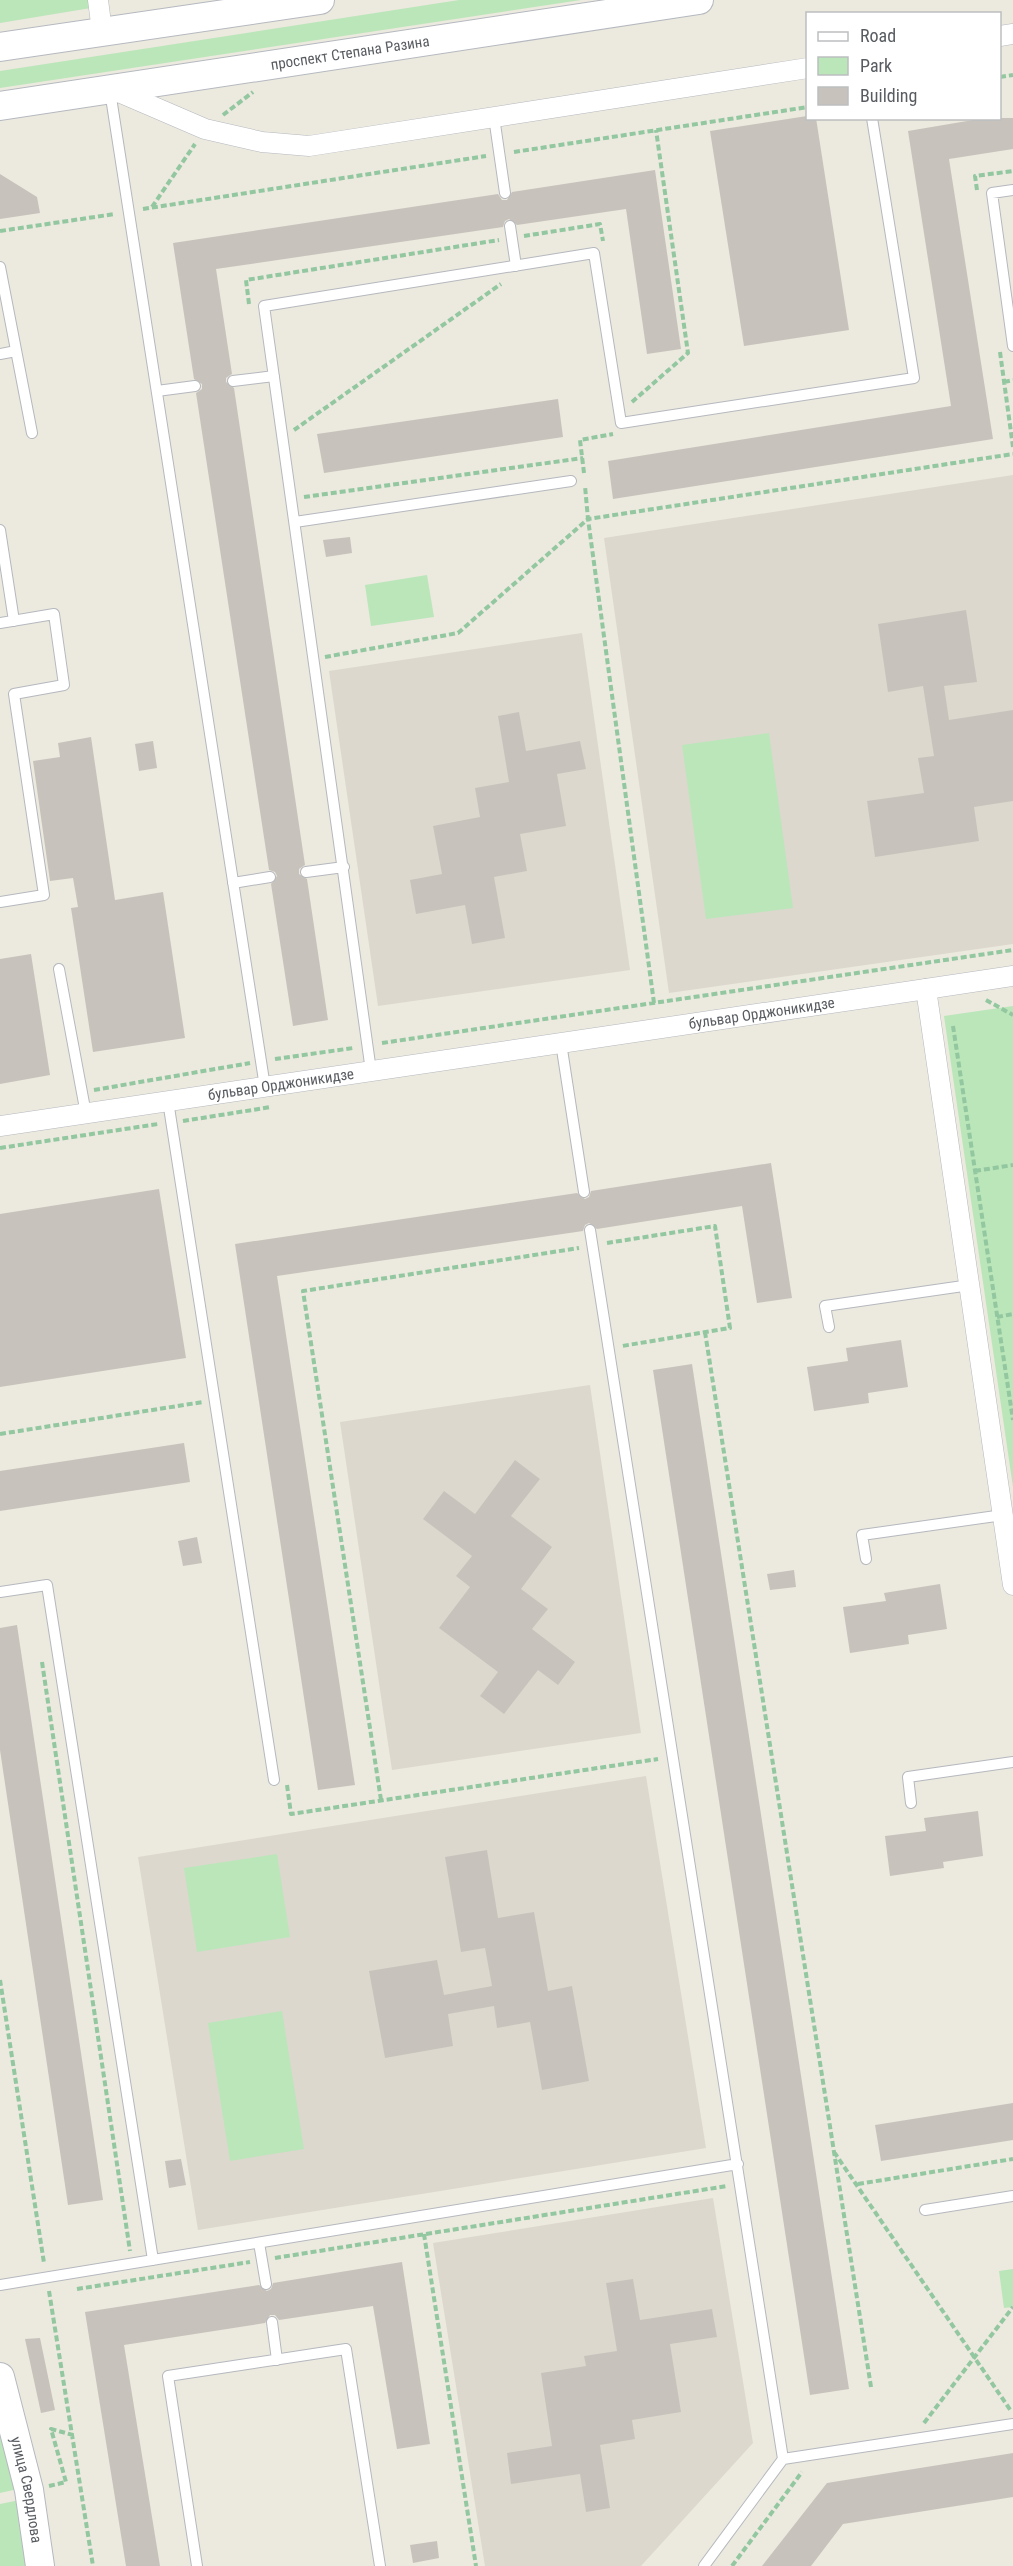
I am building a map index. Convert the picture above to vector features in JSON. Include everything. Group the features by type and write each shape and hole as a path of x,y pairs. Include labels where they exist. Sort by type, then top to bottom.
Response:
{"main road":[{"path":"0,47 320,0"},
{"name":"проспект Степана Разина","path":"0,106 699,0"},
{"name":"улица Свердлова","path":"0,2377 29,2490 40,2566"}],"street":[{"path":"98,0 102,32"},
{"path":"109,88 205,129 262,142 309,146 806,68"},
{"name":"бульвар Орджоникидзе","path":"0,1126 1013,976"},
{"path":"926,989 1013,1585"}],"lane":[{"path":"109,88 265,1087"},
{"path":"495,117 505,193"},
{"path":"371,1071 264,306 594,253 621,423 914,378 872,120"},
{"path":"1013,190 992,193 1013,346"},
{"path":"507,229 511,267"},
{"path":"0,267 32,433"},
{"path":"0,354 16,351"},
{"path":"233,381 274,376"},
{"path":"157,391 195,386"},
{"path":"295,522 571,481"},
{"path":"0,530 14,621"},
{"path":"0,623 54,614 64,685 14,694 44,895 0,902"},
{"path":"306,872 344,867"},
{"path":"233,883 270,877"},
{"path":"59,969 86,1114"},
{"path":"561,1043 585,1192"},
{"path":"168,1101 274,1780"},
{"path":"590,1230 783,2459"},
{"path":"829,1327 825,1306 970,1286"},
{"path":"866,1559 862,1535 1003,1515"},
{"path":"0,1592 47,1585 153,2260"},
{"path":"911,1803 908,1777 1013,1762"},
{"path":"0,2285 738,2164"},
{"path":"925,2210 1013,2196"},
{"path":"259,2243 266,2284"},
{"path":"272,2322 278,2360"},
{"path":"197,2566 168,2376 346,2349 380,2566"},
{"path":"704,2566 783,2459 1013,2424"}],"path":[{"path":"0,231 806,107"},
{"path":"630,404 688,353 656,130"},
{"path":"283,438 508,279 511,267 507,229"},
{"path":"1004,382 1013,380"},
{"path":"623,433 580,440 588,519 654,1003"},
{"path":"314,658 458,633 588,519 1013,454"},
{"path":"291,499 583,458"},
{"path":"91,1090 261,1061 1013,950"},
{"path":"986,1000 1013,1015"},
{"path":"951,1017 1013,1420"},
{"path":"975,1171 1013,1165"},
{"path":"381,1800 303,1291 715,1226 730,1328 622,1346"},
{"path":"998,1317 1013,1314"},
{"path":"705,1332 871,2387"},
{"path":"0,1434 205,1402"},
{"path":"41,1654 132,2264"},
{"path":"291,1814 673,1757"},
{"path":"0,1980 93,2566"},
{"path":"834,2151 1013,2414"},
{"path":"858,2184 1013,2159"},
{"path":"73,2290 741,2184"},
{"path":"424,2234 476,2566"},
{"path":"50,2294 62,2292"},
{"path":"920,2428 1013,2307"},
{"path":"732,2566 799,2473 810,2471"}],"shaded area":[{"path":"1013,475 1013,944 669,993 604,538"},
{"path":"582,633 630,970 378,1006 329,671"},
{"path":"590,1385 641,1733 392,1770 340,1422"},
{"path":"646,1776 706,2148 198,2230 138,1857"},
{"path":"713,2198 753,2443 641,2566 485,2566 433,2243"}],"green space":[{"path":"0,0 90,0 91,8 0,23"},
{"path":"459,0 581,0 0,88 0,71"},
{"path":"427,575 434,617 371,626 365,585"},
{"path":"769,733 793,908 706,919 682,745"},
{"path":"1013,1006 1013,1487 944,1016"},
{"path":"277,1854 290,1937 197,1952 184,1868"},
{"path":"282,2011 304,2149 230,2161 208,2023"},
{"path":"1013,2269 1013,2307 1004,2308 999,2271"},
{"path":"0,2425 18,2489 0,2493"},
{"path":"20,2500 31,2566 0,2566 0,2504"}],"building":[{"path":"806,116 806,120 816,120 849,330 744,346 710,131"},
{"path":"1013,118 1013,149 949,159 993,439 613,499 608,461 951,406 908,131 973,120"},
{"path":"655,170 681,349 647,354 626,209 517,225 509,219 505,221 503,227 216,269 232,374 226,378 226,382 234,388 305,865 299,869 299,874 307,879 328,1020 293,1026 271,884 277,876 275,872 269,870 196,393 202,389 202,384 194,379 173,243 498,194 502,200 507,200 512,192"},
{"path":"0,174 37,197 40,213 0,219"},
{"path":"558,399 563,437 324,473 317,434"},
{"path":"350,537 352,553 326,557 323,540"},
{"path":"966,610 977,682 944,686 949,720 1013,710 1013,801 974,807 979,841 875,857 867,801 924,793 918,758 934,756 923,686 888,692 878,624"},
{"path":"519,712 526,751 580,741 586,769 557,774 566,826 520,834 527,871 494,877 505,938 472,944 465,905 416,914 410,880 442,874 433,826 480,817 475,788 509,782 498,716"},
{"path":"91,737 115,900 163,892 185,1038 93,1052 71,908 78,907 73,878 50,881 33,761 60,757 58,743"},
{"path":"153,741 157,768 139,771 135,744"},
{"path":"31,954 50,1075 0,1084 0,959"},
{"path":"771,1163 792,1298 757,1303 742,1206 597,1229 589,1223 585,1225 583,1231 277,1276 355,1785 318,1790 235,1244 577,1193 585,1199 589,1197 591,1191"},
{"path":"159,1189 186,1358 0,1387 0,1214"},
{"path":"901,1340 908,1387 868,1393 869,1403 814,1411 807,1367 848,1361 846,1348"},
{"path":"692,1364 849,2389 810,2395 653,1370"},
{"path":"184,1443 190,1482 0,1511 0,1471"},
{"path":"515,1460 540,1479 511,1516 552,1547 521,1589 548,1609 532,1629 575,1662 558,1685 538,1670 504,1714 480,1696 498,1672 439,1628 470,1587 456,1576 472,1556 423,1519 444,1491 475,1514"},
{"path":"197,1537 202,1563 183,1566 178,1541"},
{"path":"794,1570 796,1587 770,1590 767,1574"},
{"path":"940,1584 947,1629 908,1635 909,1644 850,1653 843,1607 886,1601 884,1593"},
{"path":"17,1625 103,2200 68,2205 0,1750 0,1628"},
{"path":"978,1811 983,1856 943,1862 944,1868 890,1876 885,1836 926,1831 924,1818"},
{"path":"487,1850 498,1918 534,1912 548,1991 572,1986 589,2081 542,2090 530,2022 497,2028 494,2006 448,2014 453,2046 385,2058 369,1971 437,1960 444,1995 492,1986 485,1948 461,1952 445,1857"},
{"path":"1013,2103 1013,2140 881,2161 875,2125"},
{"path":"181,2159 186,2185 169,2188 165,2161"},
{"path":"402,2262 430,2444 397,2449 373,2306 279,2320 275,2315 270,2315 265,2323 124,2345 160,2566 126,2566 85,2312 259,2285 267,2291 271,2289 273,2283"},
{"path":"633,2279 640,2320 712,2309 717,2337 670,2344 681,2412 632,2420 635,2439 600,2445 610,2508 586,2512 580,2474 511,2484 507,2453 552,2446 541,2373 586,2366 584,2356 617,2351 606,2283"},
{"path":"40,2338 55,2410 41,2413 25,2339"},
{"path":"1013,2453 1013,2497 843,2524 811,2566 762,2566 827,2483"},
{"path":"437,2541 439,2558 413,2563 410,2545"}]}
